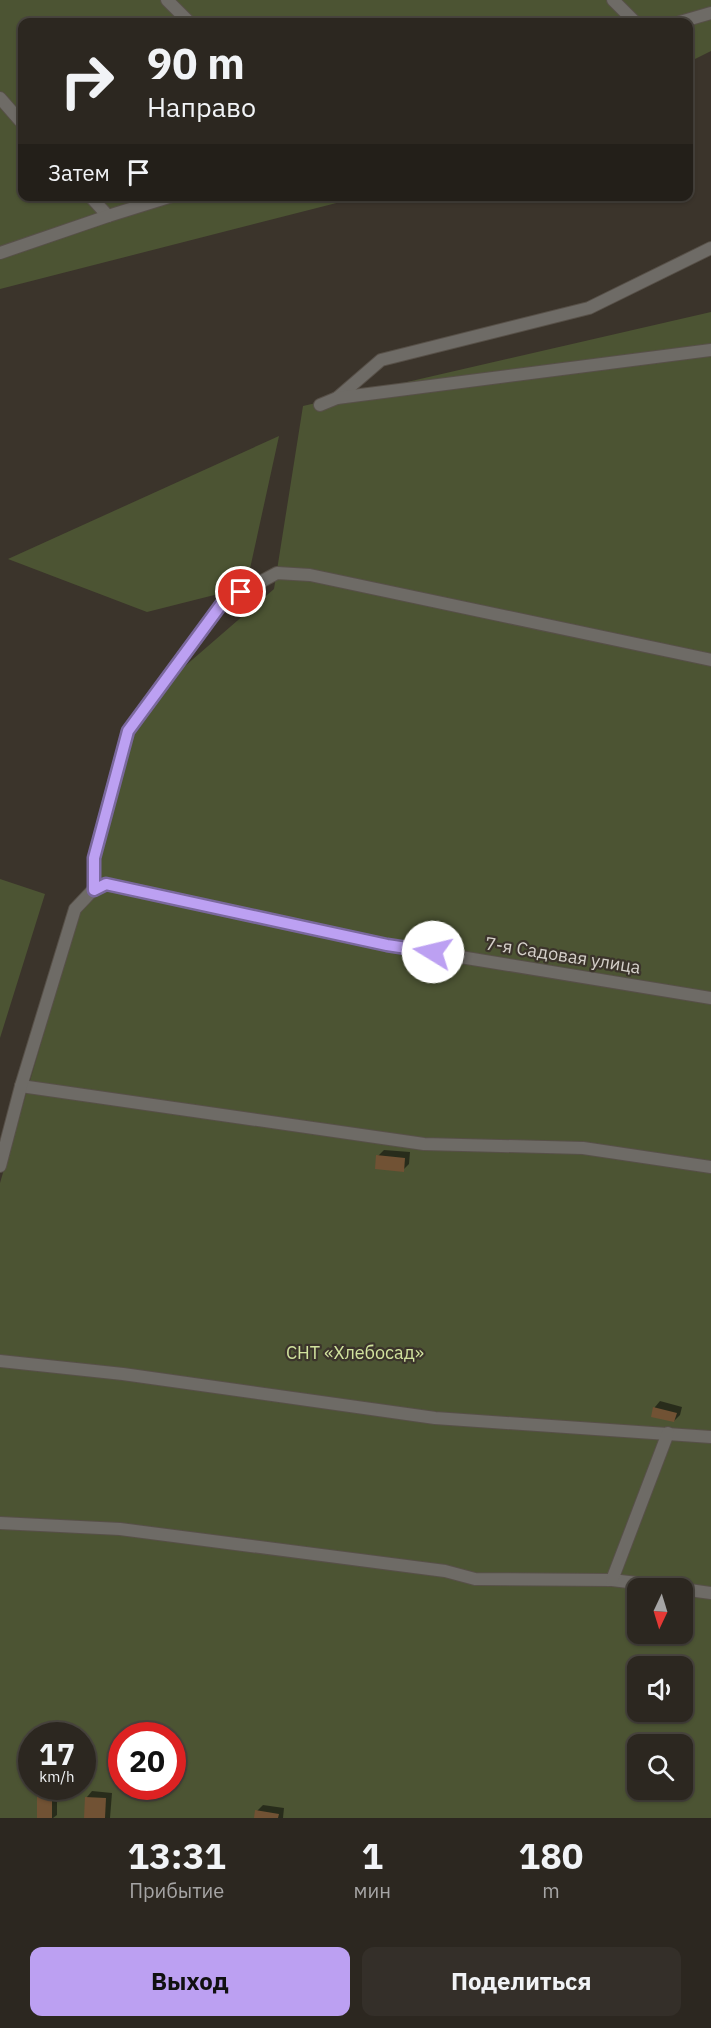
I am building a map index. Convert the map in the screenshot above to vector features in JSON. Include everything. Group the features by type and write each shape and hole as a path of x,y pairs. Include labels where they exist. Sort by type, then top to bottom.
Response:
{"lane":[{"path":"167,0 185,18"},
{"path":"613,0 631,18"},
{"path":"693,18 711,13"},
{"path":"0,98 18,118"},
{"path":"94,201 108,216"},
{"path":"0,253 156,201"},
{"path":"337,398 381,360 589,308 711,248"},
{"path":"320,405 337,398 711,350"},
{"path":"0,1166 21,1086 75,909 94,890 94,858 128,731 223,602 277,573 310,575 711,660"},
{"name":"7-я Садовая улица","path":"94,890 106,884 387,945 711,998"},
{"path":"21,1086 424,1144 583,1148 711,1167"},
{"path":"0,1361 123,1374 435,1418 711,1437"},
{"path":"612,1580 668,1433"},
{"path":"0,1523 120,1529 445,1571 475,1579 627,1582"},
{"path":"693,1591 711,1593"}],"green space":[{"path":"0,0 711,0 711,51 693,60 693,18 18,18 18,201 344,201 0,289"},
{"name":"СНТ «Хлебосад»","path":"711,312 711,1818 0,1818 0,1183 140,705 274,589 303,406"},
{"path":"279,436 246,587 147,612 8,559"},
{"path":"0,879 45,894 0,1038"}],"building":[{"path":"376,1155 405,1158 404,1172 375,1169"},
{"path":"653,1407 677,1413 674,1422 651,1417"},
{"path":"106,1798 105,1818 84,1818 85,1800"},
{"path":"37,1800 52,1800 52,1818 37,1818"},
{"path":"255,1810 279,1814 278,1818 254,1818"}],"route":[{"path":"241,592 223,602 128,731 94,858 94,890 106,884 387,945 433,952"}]}
